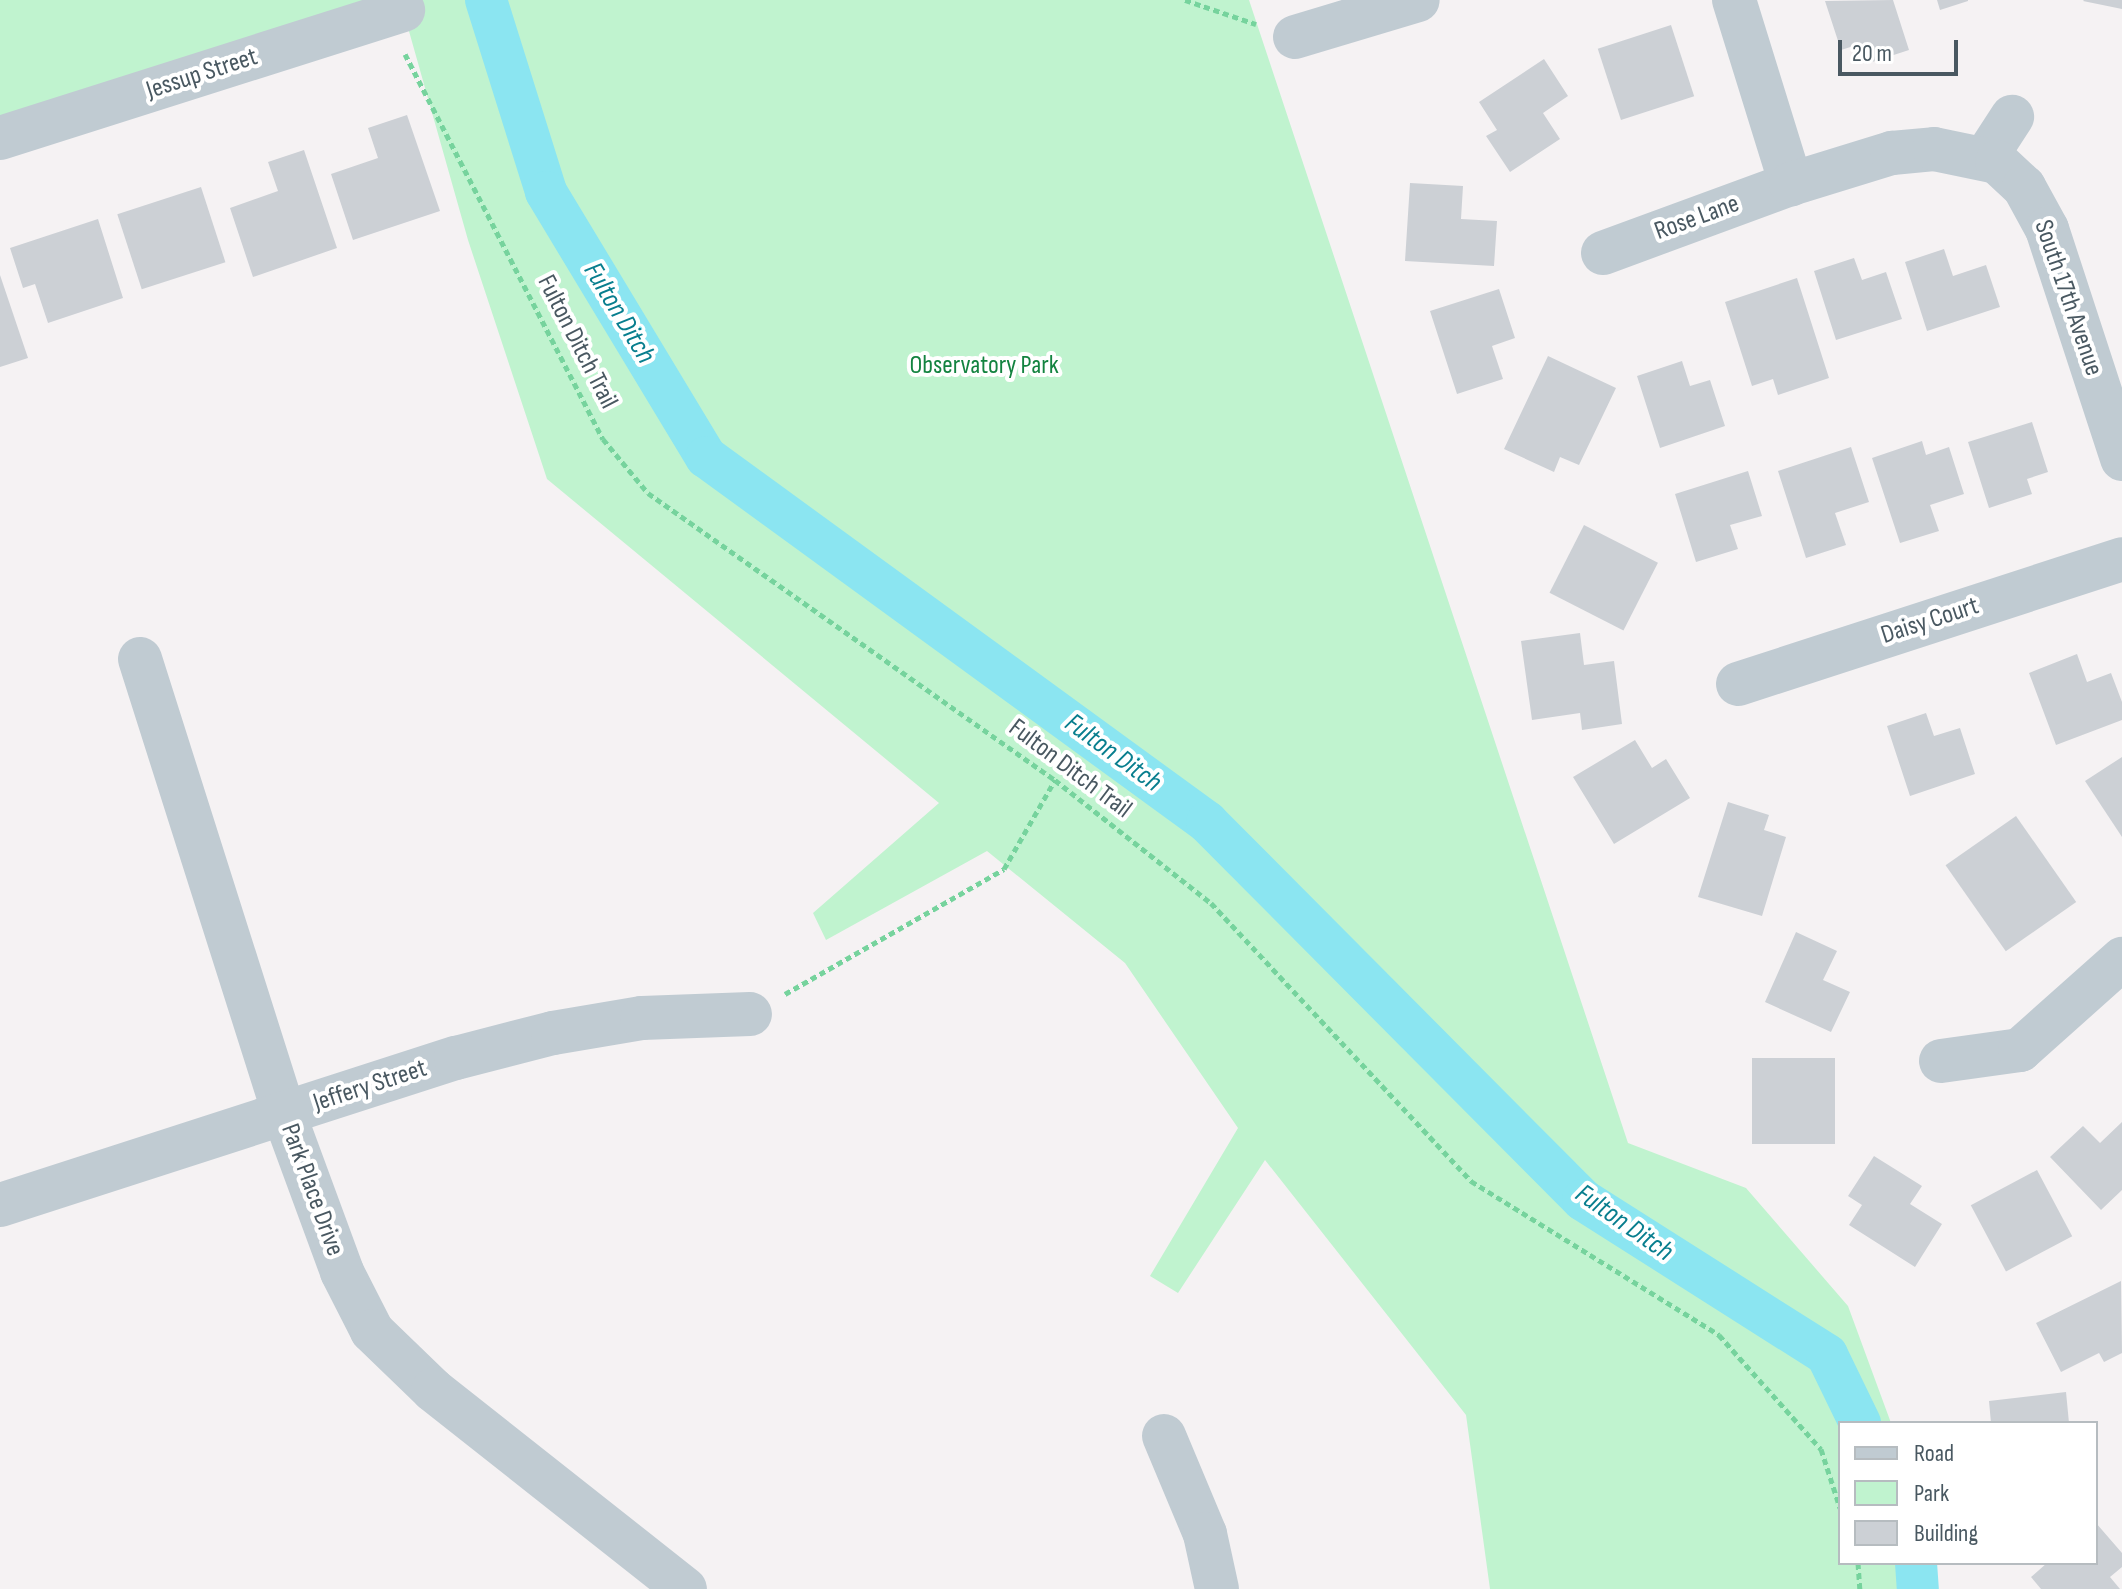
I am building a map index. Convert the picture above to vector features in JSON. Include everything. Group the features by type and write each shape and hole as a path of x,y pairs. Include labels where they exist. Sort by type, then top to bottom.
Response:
{"street":[{"path":"1295,37 1418,0"},
{"path":"1734,0 1791,184"},
{"name":"Jessup Street","path":"0,138 388,15"},
{"path":"1986,157 2012,117"},
{"name":"South 17th Avenue","path":"1791,184 1892,153 1934,149 1986,157 2024,187 2039,211 2122,459"},
{"name":"Rose Lane","path":"1603,253 1791,184"},
{"name":"Daisy Court","path":"1738,684 2122,559"},
{"name":"Park Place Drive","path":"140,659 284,1114 342,1272 372,1331 433,1390 685,1589"},
{"path":"1941,1061 2020,1050 2122,959"},
{"name":"Jeffery Street","path":"0,1205 284,1114 553,1033 642,1018 750,1014"},
{"path":"1164,1436 1205,1534 1217,1589"}],"path":[{"path":"1185,0 1295,37"},
{"name":"Fulton Ditch Trail","path":"388,15 603,439 648,493 1055,780 1211,903 1471,1181 1719,1335 1821,1449 1838,1502"},
{"path":"750,1014 1004,869 1055,780"},
{"path":"1858,1565 1860,1589"}],"green space":[{"name":"Observatory Park","path":"0,0 1249,0 1628,1143 1746,1188 1848,1306 1890,1421 1838,1421 1838,1565 1931,1565 1934,1589 1490,1589 1466,1415 1265,1160 1178,1293 1150,1276 1238,1128 1125,963 987,851 826,940 813,913 939,803 547,479 468,240 403,10 0,138"}],"building":[{"path":"1893,0 1909,50 1866,64 1860,44 1841,50 1825,1"},
{"path":"1937,0 1968,0 1968,1 1940,10"},
{"path":"2122,0 2122,9 2083,1"},
{"path":"1671,25 1694,96 1621,120 1598,49"},
{"path":"1544,59 1568,96 1543,113 1560,139 1510,172 1486,136 1497,130 1479,102"},
{"path":"407,115 440,211 353,240 331,174 378,158 368,128"},
{"path":"304,150 337,248 253,277 230,208 278,191 268,162"},
{"path":"1410,183 1463,186 1461,219 1497,221 1494,266 1405,261"},
{"path":"201,187 225,262 142,289 117,214"},
{"path":"98,219 123,298 48,323 35,284 23,288 10,248"},
{"path":"1944,249 1953,276 1986,265 2000,307 1927,331 1905,262"},
{"path":"1854,258 1862,280 1886,272 1902,319 1836,340 1814,271"},
{"path":"0,275 28,358 0,367"},
{"path":"1797,278 1829,378 1778,395 1773,379 1752,386 1725,302"},
{"path":"1499,289 1515,338 1492,346 1503,379 1457,394 1430,311"},
{"path":"1548,356 1616,388 1579,465 1560,457 1554,472 1504,449"},
{"path":"1682,361 1690,386 1710,380 1725,426 1660,448 1637,376"},
{"path":"2032,422 2048,472 2027,479 2032,494 1989,508 1968,442"},
{"path":"1922,441 1926,455 1949,447 1964,494 1930,505 1939,531 1900,543 1872,458"},
{"path":"1851,447 1869,502 1835,513 1846,545 1806,558 1778,471"},
{"path":"1748,471 1762,516 1730,525 1738,549 1696,562 1675,494"},
{"path":"1584,525 1658,563 1623,630 1549,593"},
{"path":"1580,633 1584,665 1614,661 1622,724 1582,730 1580,713 1532,720 1521,641"},
{"path":"2077,654 2087,682 2111,673 2122,702 2122,720 2056,745 2029,673"},
{"path":"1926,713 1934,736 1960,728 1975,774 1910,796 1887,726"},
{"path":"1635,740 1652,768 1666,759 1690,798 1614,844 1573,777"},
{"path":"2122,757 2122,837 2085,781"},
{"path":"1728,802 1769,815 1764,830 1786,837 1762,916 1698,897"},
{"path":"2016,816 2076,902 2006,951 1946,865"},
{"path":"1796,932 1837,951 1823,980 1850,992 1831,1032 1765,1002"},
{"path":"1752,1058 1835,1058 1835,1144 1752,1144"},
{"path":"2122,1122 2122,1190 2101,1210 2050,1157 2083,1126 2100,1143"},
{"path":"1874,1156 1922,1186 1910,1204 1942,1224 1915,1267 1849,1225 1862,1205 1848,1196"},
{"path":"2037,1170 2072,1236 2006,1271 1971,1205"},
{"path":"2121,1281 2122,1353 2104,1362 2099,1353 2061,1372 2036,1323"},
{"path":"2066,1392 2069,1421 1991,1421 1989,1401"},
{"path":"2098,1525 2122,1553 2122,1567 2110,1577 2120,1589 2041,1589 2031,1577 2045,1565 2098,1565"}],"waterway":[{"name":"Fulton Ditch","path":"486,0 546,192 706,457 1207,822 1583,1200 1827,1355 1859,1421"},
{"name":"Fulton Ditch","path":"1916,1565 1918,1589"}]}
